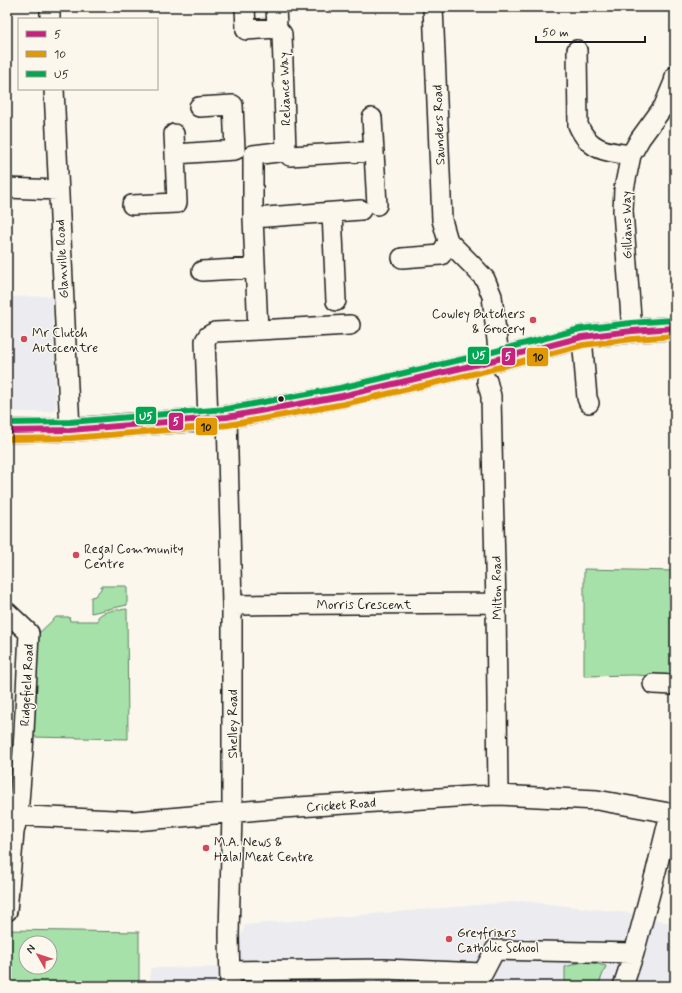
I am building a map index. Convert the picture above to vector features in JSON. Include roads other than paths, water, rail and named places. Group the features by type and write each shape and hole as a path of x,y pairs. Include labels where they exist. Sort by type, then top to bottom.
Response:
{"main road":[{"path":"7,431 70,430 218,418 342,396 483,363 582,337 675,328"}],"street":[{"path":"50,7 50,18"},
{"path":"245,7 246,30 277,28"},
{"name":"Reliance Way","path":"276,7 277,28 282,34 286,151"},
{"name":"Saunders Road","path":"433,7 442,220 448,241 485,280 492,296 499,358"},
{"path":"577,50 585,78 578,125 583,135 595,146 610,153 631,155"},
{"name":"Gillians Way","path":"632,331 623,211 624,189 631,155 640,139 670,110 675,76"},
{"name":"Glanville Road","path":"54,90 70,430"},
{"path":"199,107 233,105 244,152 253,218 258,330"},
{"path":"253,218 332,213 369,207 374,151 372,118"},
{"path":"132,205 177,203 183,153 174,134"},
{"path":"183,153 286,151 290,156 374,151"},
{"path":"7,188 58,190"},
{"path":"332,213 336,300"},
{"path":"402,258 441,255 448,241"},
{"path":"202,271 255,268"},
{"path":"218,418 205,341 208,336 215,332 350,325"},
{"path":"582,337 587,398 589,403"},
{"name":"Milton Road","path":"487,381 491,396 496,603 498,795"},
{"name":"Shelley Road","path":"218,418 232,605 232,813 229,935 230,979"},
{"name":"Morris Crescent","path":"232,605 496,603"},
{"name":"Ridgefield Road","path":"7,612 29,633 23,751 12,815 14,832 7,911"},
{"path":"653,684 675,685"},
{"name":"Cricket Road","path":"12,815 135,821 290,808 498,795 597,800 673,814"},
{"path":"623,986 634,953 673,814"},
{"path":"230,979 384,969 483,973 494,950 634,953"}],"place":[{"name":"Cowley Butchers & Grocery","path":"533,320"},
{"name":"Mr Clutch Autocentre","path":"24,339"},
{"name":"Regal Community Centre","path":"76,555"},
{"name":"M.A. News & Halal Meat Centre","path":"206,848"},
{"name":"Greyfriars Catholic School","path":"449,939"}]}
